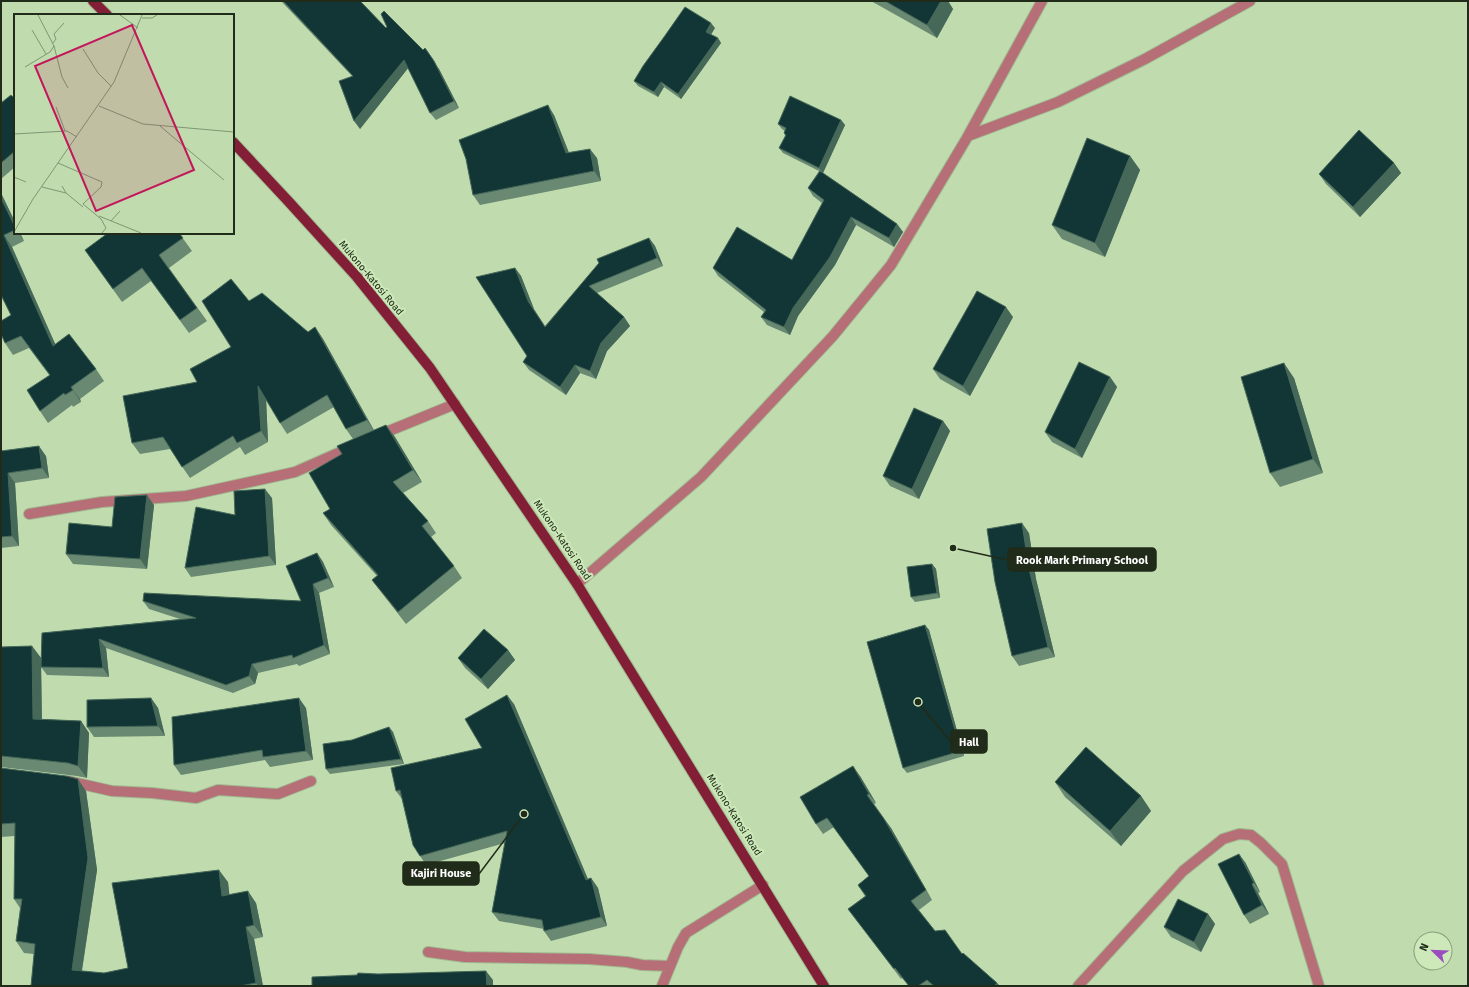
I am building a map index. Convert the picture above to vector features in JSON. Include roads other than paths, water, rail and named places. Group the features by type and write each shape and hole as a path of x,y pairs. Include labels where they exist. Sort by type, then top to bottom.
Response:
{"main road":[{"path":"92,1 106,14"},
{"name":"Mukono-Katosi Road","path":"234,143 357,277 430,368 577,584 824,986"}],"street":[{"path":"577,584 701,478 833,336 892,265 968,136 1042,1"},
{"path":"968,136 1058,102 1145,60 1250,1"},
{"path":"29,514 102,502 186,496 295,472 455,404"},
{"path":"61,780 76,782 112,791 152,793 196,798 218,790 278,794 311,781"},
{"path":"1078,986 1183,871 1223,839 1239,834 1251,835 1282,864 1319,986"},
{"path":"662,986 669,966 686,933 763,885"},
{"path":"428,952 465,957 589,959 627,962 642,965 669,966"}],"place":[{"name":"Rook Mark Primary School","path":"953,548"},
{"name":"Hall","path":"918,702"},
{"name":"Kajiri House","path":"524,814"}]}
